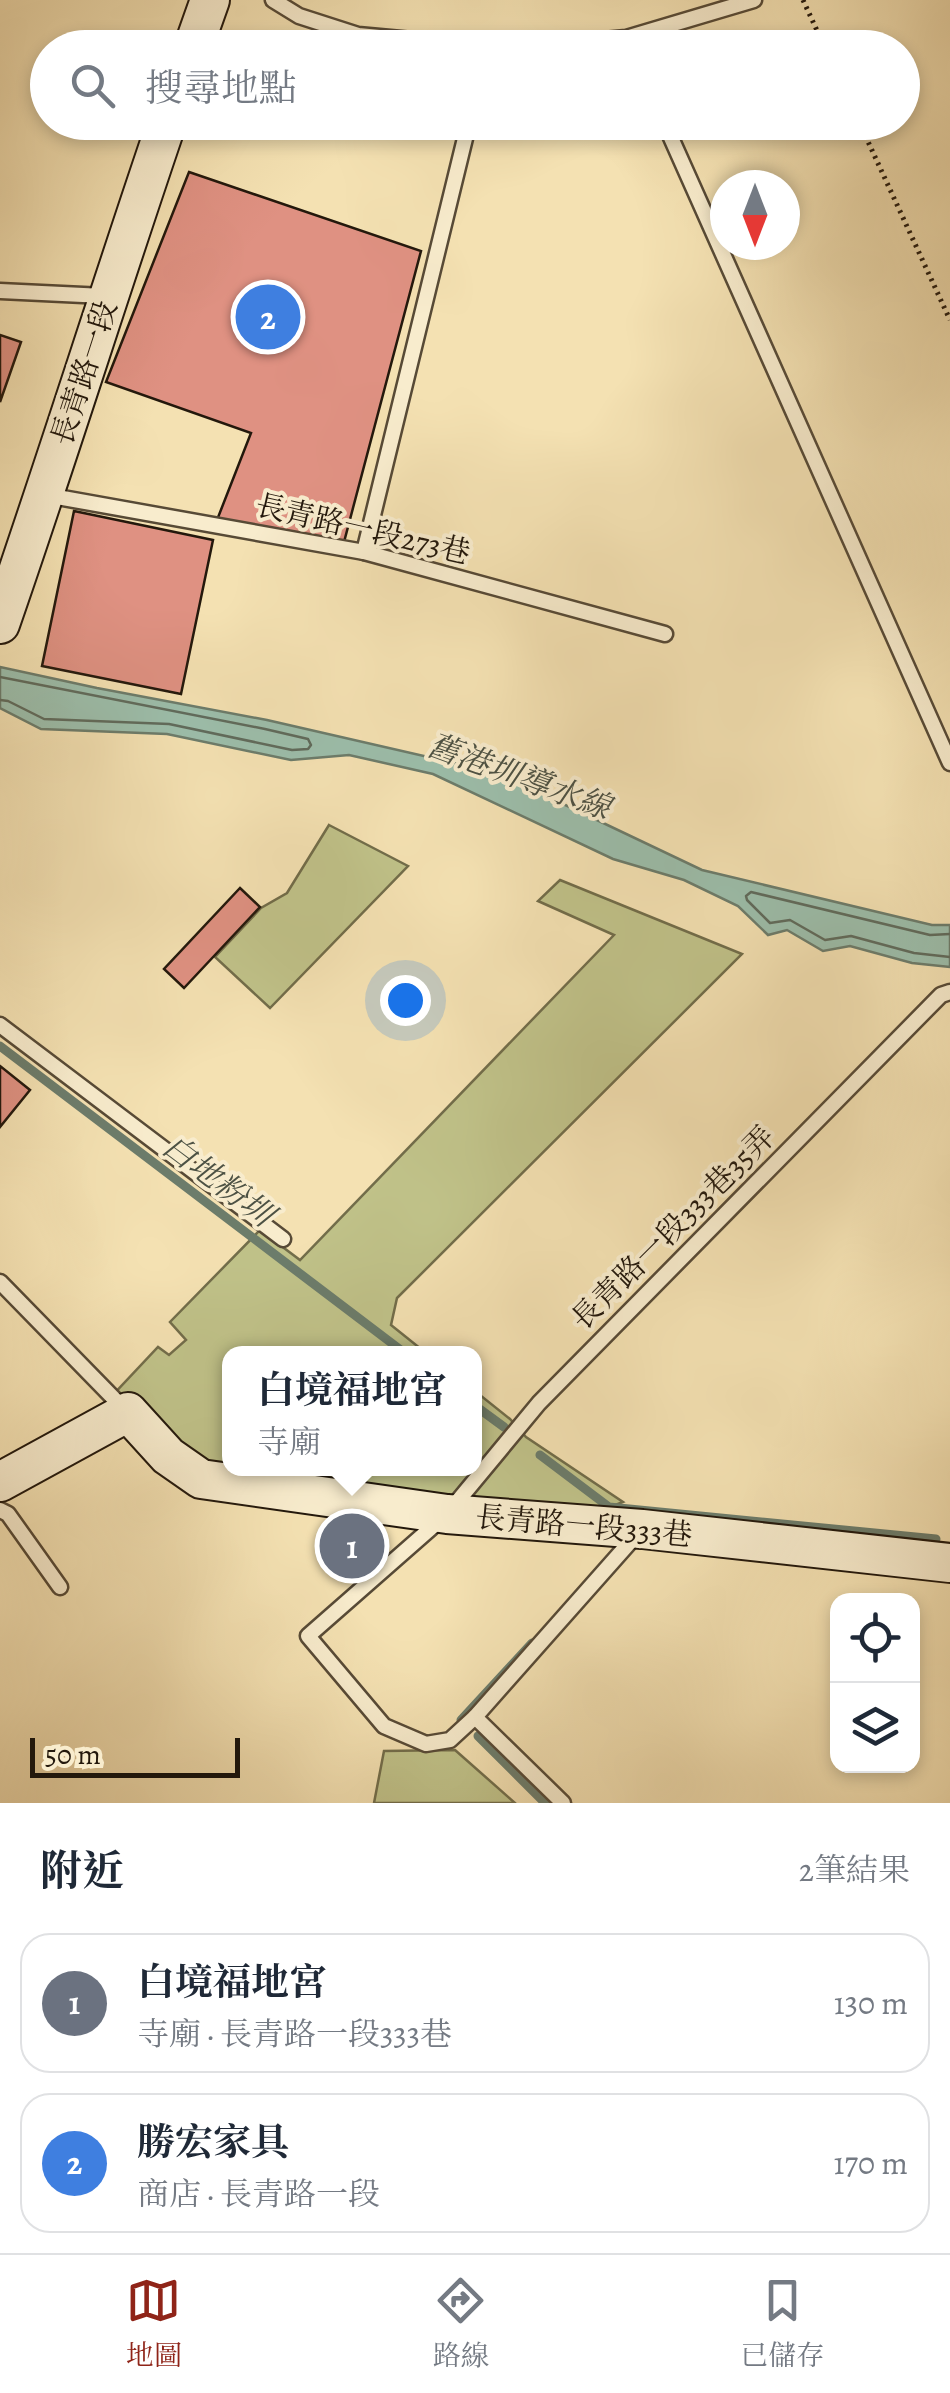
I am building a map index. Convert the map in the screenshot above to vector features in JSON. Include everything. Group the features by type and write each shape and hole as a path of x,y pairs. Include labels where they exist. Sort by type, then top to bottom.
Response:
{"street":[{"path":"199,30 210,0"},
{"name":"長青路一段","path":"0,624 162,140"},
{"path":"0,1482 128,1412"},
{"name":"長青路一段333巷","path":"128,1412 168,1456 201,1479 447,1514 642,1529 950,1564"}],"lane":[{"path":"272,0 299,16 342,30"},
{"path":"664,30 754,0"},
{"path":"364,552 466,140"},
{"path":"672,140 950,763"},
{"path":"0,291 108,296"},
{"name":"長青路一段273巷","path":"45,495 364,552 665,634"},
{"name":"長青路一段333巷35弄","path":"482,1472 539,1403 941,995 950,992"},
{"path":"0,1025 283,1240"},
{"name":"長青路一段333巷","path":"0,1282 128,1412"},
{"name":"長青路一段333巷35弄","path":"475,1717 450,1740 426,1744 384,1726 308,1636 447,1514 478,1476"},
{"path":"0,1510 8,1514 60,1587"},
{"path":"563,1803 475,1717 642,1529"}],"path":[{"path":"803,0 816,30"},
{"path":"867,140 950,320"}],"green space":[{"path":"329,825 408,866 270,1008 215,957 261,908 287,893"},
{"path":"560,880 742,954 397,1298 391,1325 417,1346 222,1346 222,1469 185,1465 111,1397 158,1347 169,1355 186,1340 170,1322 260,1230 300,1260 614,935 538,901"},
{"path":"482,1397 526,1437 623,1502 595,1513 279,1476 482,1476"},
{"path":"455,1750 515,1803 374,1803 384,1751"}],"water":[{"path":"0,667 267,720 498,773 702,870 932,925 950,925 950,967 912,963 850,946 823,951 787,930 768,935 738,906 684,880 613,859 433,774 349,755 291,760 167,734 41,729 0,708"}],"building":[{"path":"189,172 421,251 344,542 217,520 251,433 106,382"},
{"path":"0,335 21,342 0,402"},
{"path":"74,511 213,540 181,694 42,666"},
{"path":"240,888 260,907 184,988 164,969"},
{"path":"0,1066 30,1090 0,1127"},
{"path":"358,1516 370,1570 346,1575 334,1521"}],"waterway":[{"name":"白地粉圳","path":"0,1046 395,1346"},
{"name":"白地粉圳","path":"482,1411 504,1427"},
{"name":"白地粉圳","path":"540,1455 609,1507 936,1539"},
{"name":"白地粉圳","path":"461,1720 532,1643"},
{"name":"白地粉圳","path":"478,1736 545,1803"}],"place":[{"name":"勝宏家具","path":"268,317"},
{"name":"白境福地宮","path":"352,1546"}],"water label":[{"name":"舊港圳導水線","path":"519,776"}]}
